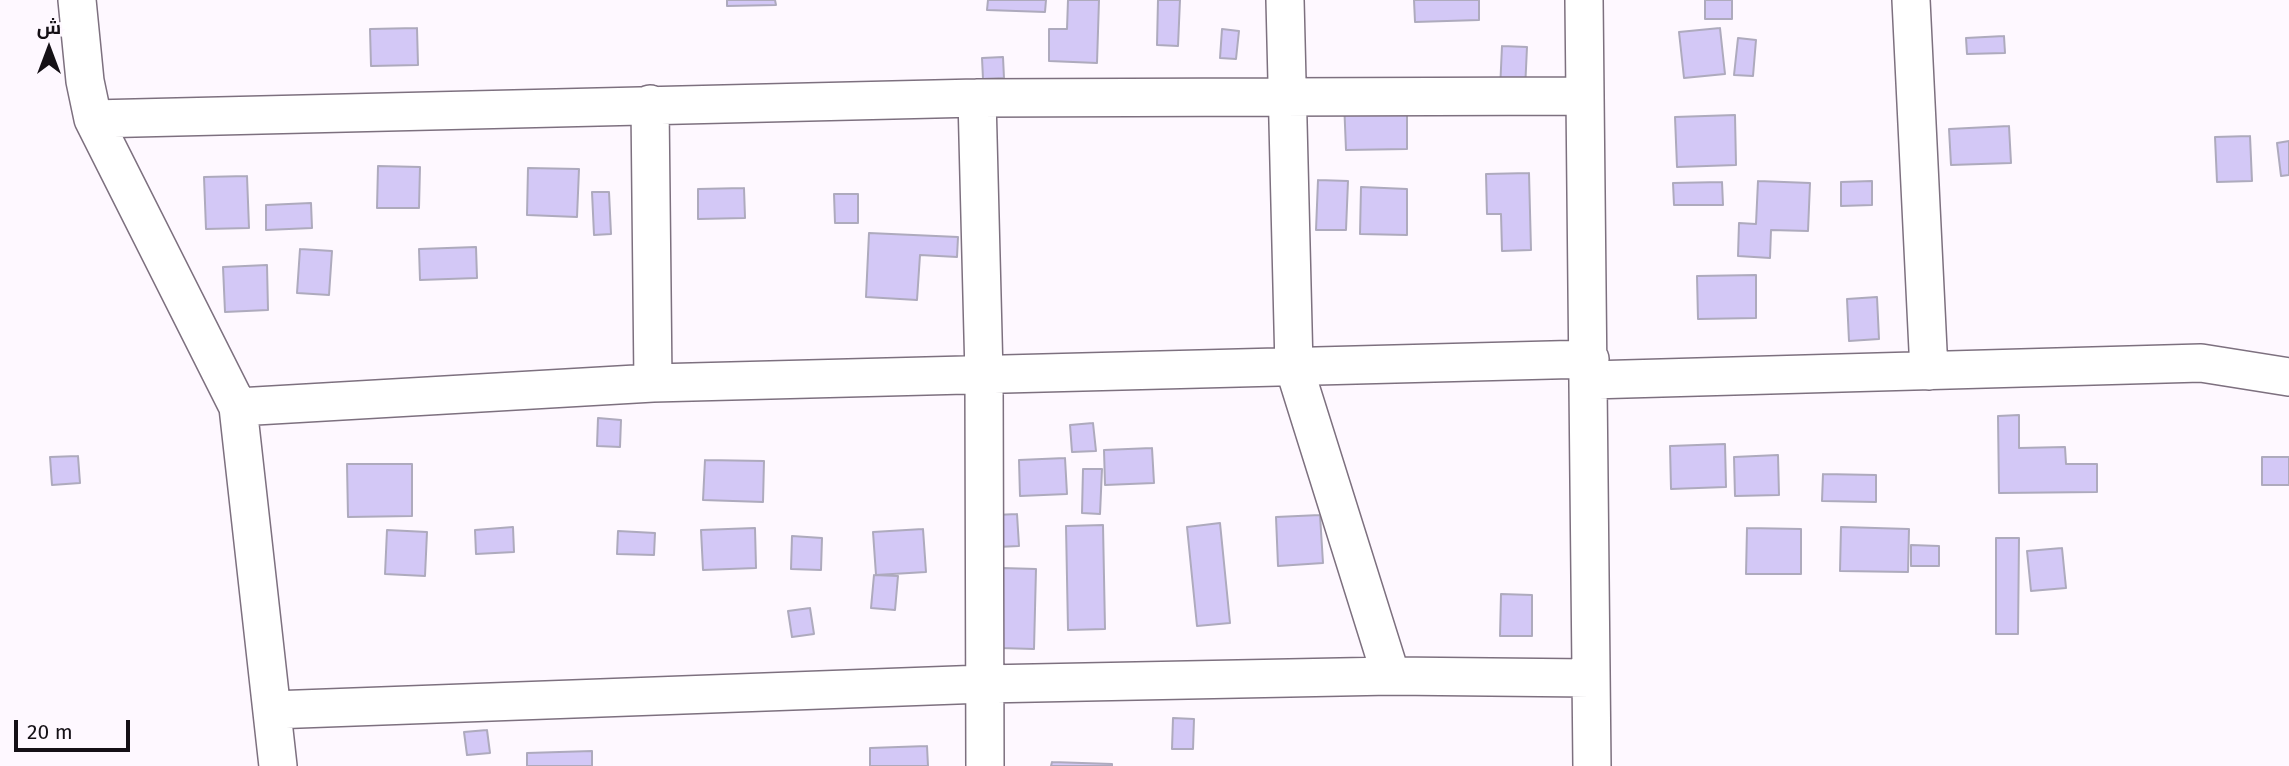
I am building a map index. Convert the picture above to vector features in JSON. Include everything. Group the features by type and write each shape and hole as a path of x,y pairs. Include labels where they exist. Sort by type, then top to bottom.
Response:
{"street":[{"path":"77,0 85,81 93,119 237,407 278,766"},
{"path":"1285,0 1294,367 1391,676"},
{"path":"1584,0 1590,370 1590,678 1594,763"},
{"path":"1911,0 1929,371"},
{"path":"93,119 977,98 1584,96"},
{"path":"977,98 984,375 985,766"},
{"path":"650,104 653,383"},
{"path":"237,407 653,383 1294,367 1929,371 2201,363 2289,377"},
{"path":"272,710 984,684 1391,676 1590,678"}],"building":[{"path":"727,0 775,0 776,5 727,6"},
{"path":"988,0 1046,0 1045,12 987,10"},
{"path":"1068,0 1099,0 1097,63 1049,61 1049,29 1067,29"},
{"path":"1158,0 1180,0 1178,46 1157,45"},
{"path":"1414,0 1479,0 1479,20 1415,22"},
{"path":"1705,0 1732,0 1732,19 1705,19"},
{"path":"417,28 418,65 371,66 370,29"},
{"path":"1720,28 1725,74 1684,78 1679,32"},
{"path":"1222,29 1239,31 1236,59 1220,58"},
{"path":"2004,36 2005,53 1967,54 1966,38"},
{"path":"1738,38 1756,40 1753,76 1734,75"},
{"path":"1502,46 1527,47 1525,90 1500,90"},
{"path":"1003,57 1004,78 983,79 982,58"},
{"path":"1407,100 1407,149 1346,150 1344,101"},
{"path":"1735,115 1736,165 1677,167 1675,117"},
{"path":"2009,126 2011,163 1951,165 1949,129"},
{"path":"2250,136 2252,181 2217,182 2215,137"},
{"path":"2289,141 2289,175 2281,176 2277,143"},
{"path":"378,166 420,167 419,208 377,208"},
{"path":"528,168 579,169 577,217 527,215"},
{"path":"1529,173 1531,250 1502,251 1501,214 1487,214 1486,174"},
{"path":"247,176 249,228 206,229 204,177"},
{"path":"1318,180 1348,181 1346,230 1316,230"},
{"path":"1758,181 1810,183 1808,231 1771,230 1770,258 1738,256 1739,223 1756,224"},
{"path":"1872,181 1872,205 1841,206 1841,182"},
{"path":"1722,182 1723,205 1674,205 1673,183"},
{"path":"1361,187 1407,189 1407,235 1360,234"},
{"path":"744,188 745,218 698,219 698,189"},
{"path":"592,192 609,192 611,234 594,235"},
{"path":"834,194 858,194 858,223 835,223"},
{"path":"311,203 312,228 266,230 266,205"},
{"path":"869,233 958,237 957,257 920,255 917,300 866,297"},
{"path":"476,247 477,278 420,280 419,249"},
{"path":"300,249 332,251 329,295 297,293"},
{"path":"267,265 268,310 225,312 223,267"},
{"path":"1756,275 1756,318 1698,319 1697,276"},
{"path":"1877,297 1879,339 1849,341 1847,299"},
{"path":"2019,415 2019,448 2065,447 2066,464 2097,464 2097,492 1999,493 1998,416"},
{"path":"598,418 621,420 620,447 597,446"},
{"path":"1093,423 1096,451 1072,452 1070,425"},
{"path":"1725,444 1726,487 1671,489 1670,446"},
{"path":"1152,448 1154,483 1105,485 1104,450"},
{"path":"1778,455 1779,495 1735,496 1734,457"},
{"path":"78,456 80,483 52,485 50,457"},
{"path":"2262,457 2289,457 2289,485 2262,485"},
{"path":"1065,458 1067,494 1020,496 1019,460"},
{"path":"705,460 764,461 763,502 703,500"},
{"path":"347,464 412,464 412,516 348,517"},
{"path":"1083,469 1102,469 1100,514 1082,513"},
{"path":"1823,474 1876,475 1876,502 1822,501"},
{"path":"1017,514 1019,546 997,547 995,515"},
{"path":"1320,515 1323,563 1278,566 1276,517"},
{"path":"1220,523 1230,623 1197,626 1187,527"},
{"path":"1103,525 1105,629 1068,630 1066,526"},
{"path":"513,527 514,552 476,554 475,530"},
{"path":"1841,527 1909,529 1908,572 1840,571"},
{"path":"755,528 756,568 703,570 701,530"},
{"path":"1747,528 1801,529 1801,574 1746,574"},
{"path":"923,529 926,572 876,575 873,532"},
{"path":"387,530 427,532 425,576 385,574"},
{"path":"618,531 655,533 654,555 617,554"},
{"path":"792,536 822,538 821,570 791,569"},
{"path":"1996,538 2019,538 2018,634 1996,634"},
{"path":"1911,545 1939,546 1939,566 1911,566"},
{"path":"2062,548 2066,588 2031,591 2027,551"},
{"path":"1002,568 1036,569 1034,649 1000,648"},
{"path":"874,575 898,576 895,610 871,608"},
{"path":"1501,594 1532,595 1532,636 1500,636"},
{"path":"810,608 814,634 792,637 788,611"},
{"path":"1173,718 1194,719 1193,749 1172,749"},
{"path":"487,730 490,753 467,755 464,732"},
{"path":"927,746 928,766 870,766 870,748"},
{"path":"592,751 592,766 527,766 527,753"},
{"path":"1052,762 1112,764 1112,766 1051,766"}]}
